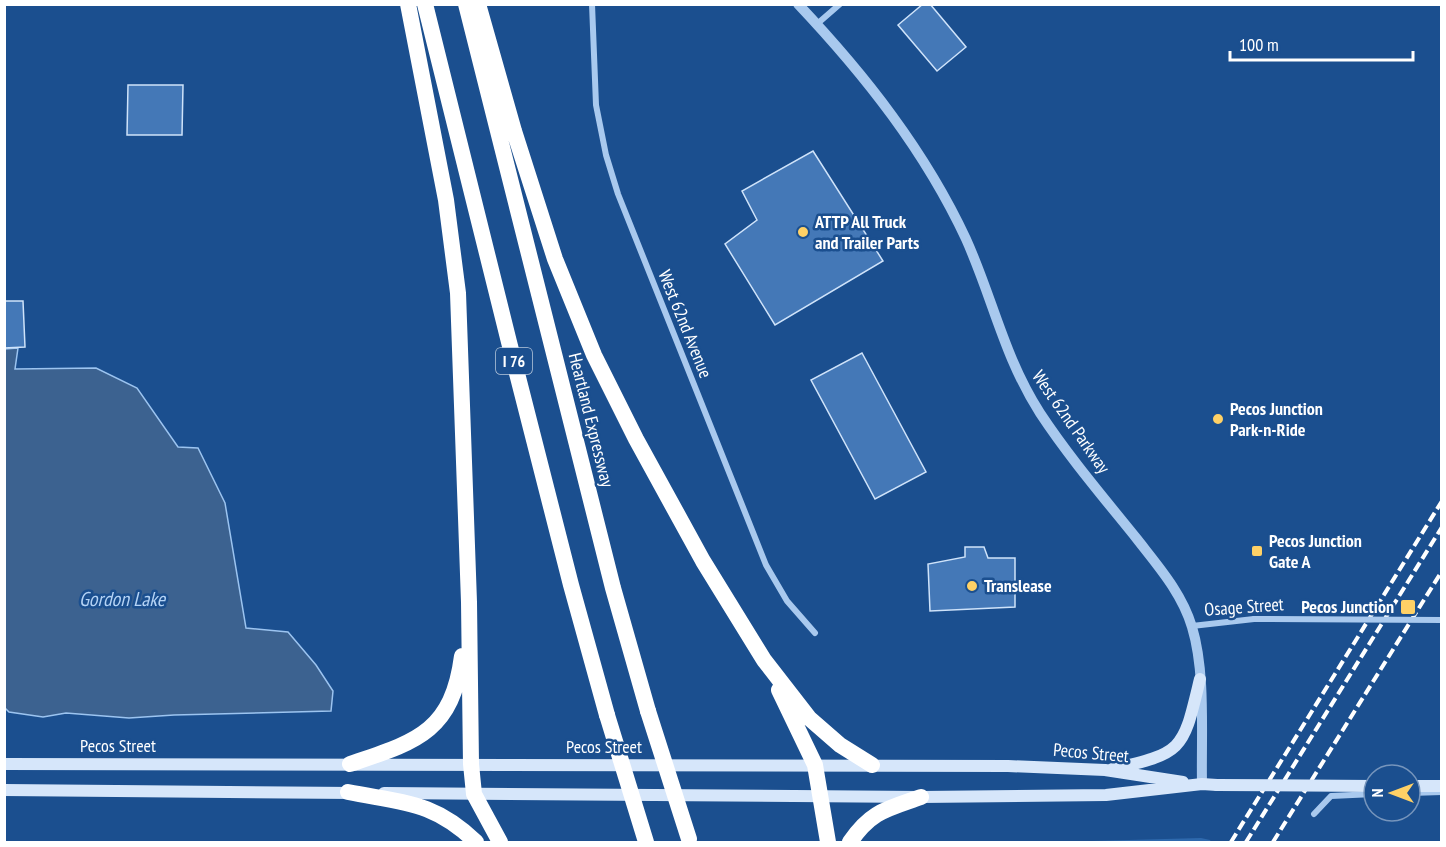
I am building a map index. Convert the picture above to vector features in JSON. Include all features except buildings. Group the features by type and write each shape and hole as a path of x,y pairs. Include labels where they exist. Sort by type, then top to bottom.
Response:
{"highway":[{"path":"408,4 444,189 458,293 469,602 471,764 474,794 500,843"},
{"name":"I 76","path":"425,4 574,597 646,842"},
{"name":"Heartland Expressway","path":"466,4 613,588 648,711 689,841"},
{"path":"478,4 514,131 555,260 594,355 636,439 703,561 764,660 815,765 828,843"},
{"path":"350,764 418,739 442,715 454,694 459,677 469,602"},
{"path":"764,660 809,718 840,744 872,765"},
{"path":"348,792 415,804 432,810 453,822 476,843"},
{"path":"850,843 874,815 882,810 921,797"}],"main road":[{"path":"1105,770 1147,761 1179,744 1189,726 1200,679"},
{"name":"Pecos Street","path":"4,764 1008,766 1105,770 1217,785 1362,786"},
{"name":"Pecos Street","path":"4,790 921,797 1106,795 1202,784"},
{"path":"1422,786 1442,786"}],"street":[{"name":"West 62nd Avenue","path":"592,4 596,105 606,155 618,194 766,565 787,601 815,633"},
{"name":"West 62nd Parkway","path":"798,4 893,115 926,163 966,240 1009,356 1025,388 1068,451 1174,589 1192,626 1200,679 1202,784"},
{"path":"817,24 840,4"},
{"name":"Osage Street","path":"1192,626 1254,619 1442,620"},
{"path":"1422,793 1442,792"},
{"path":"1314,814 1332,796 1362,795"}],"shaded area":[{"path":"1201,838 1211,842 1055,842"}],"water":[{"name":"Gordon Lake","path":"18,348 15,369 96,368 137,388 178,447 198,448 225,503 246,628 288,632 316,665 333,691 331,711 129,718 66,713 43,717 9,712 5,708 4,349"}],"railway":[{"path":"1231,842 1442,501"},
{"path":"1246,842 1442,527"},
{"path":"1273,842 1442,571"}],"place":[{"name":"ATTP All Truck and Trailer Parts","path":"803,232"},
{"name":"Pecos Junction Park-n-Ride","path":"1218,419"},
{"name":"Pecos Junction Gate A","path":"1257,551"},
{"name":"Translease","path":"972,586"},
{"name":"Pecos Junction","path":"1408,607"}]}
